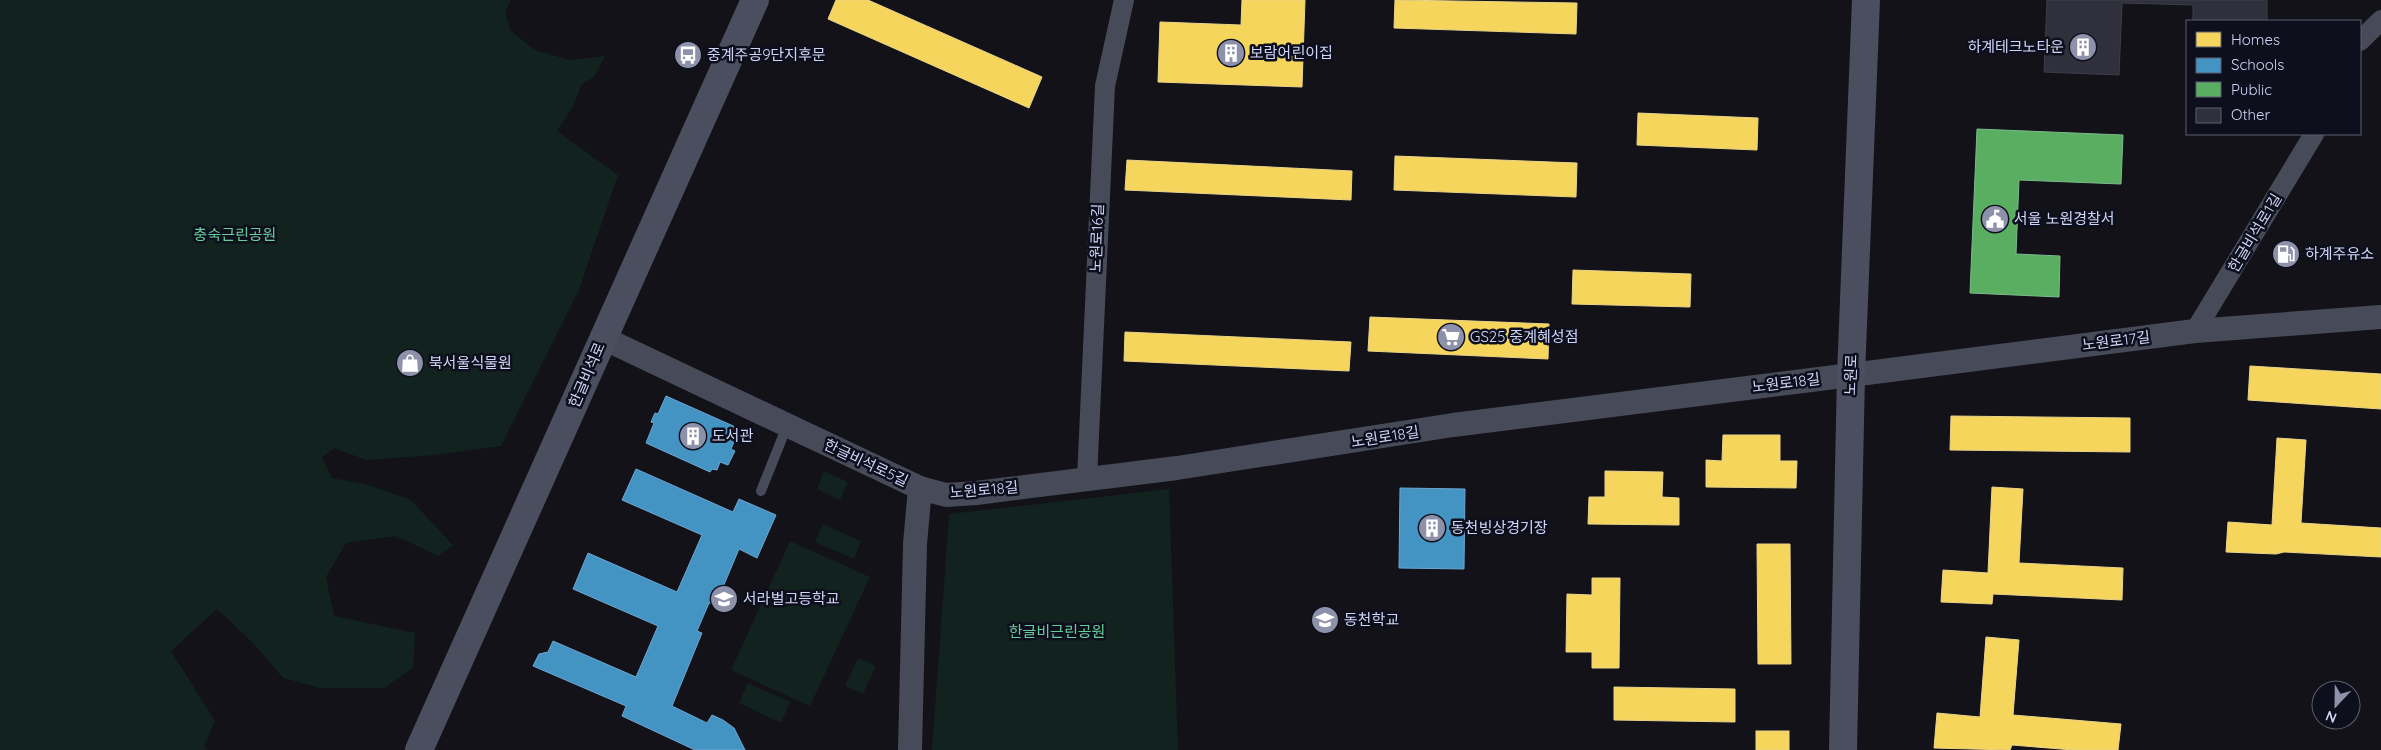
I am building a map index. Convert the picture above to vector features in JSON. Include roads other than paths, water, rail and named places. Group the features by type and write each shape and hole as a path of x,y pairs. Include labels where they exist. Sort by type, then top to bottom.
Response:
{"main road":[{"name":"한글비석로","path":"419,750 755,0"},
{"name":"노원로","path":"1843,750 1851,374 1866,0"}],"street":[{"name":"노원로16길","path":"1087,479 1105,86 1124,0"},
{"path":"2361,41 2381,20"},
{"name":"한글비석로1길","path":"2195,332 2313,135"},
{"name":"노원로17길","path":"1851,374 2195,332 2381,317"},
{"name":"한글비석로5길","path":"603,338 920,488 915,544 910,750"},
{"name":"노원로18길","path":"920,488 946,494 976,493 1217,462 1453,426 1851,374"}],"lane":[{"path":"761,491 788,426"}],"place":[{"name":"하계테크노타운","path":"2083,47"},
{"name":"보람어린이집","path":"1231,53"},
{"name":"중계주공9단지후문","path":"688,55"},
{"name":"서울 노원경찰서","path":"1995,219"},
{"name":"하계주유소","path":"2286,254"},
{"name":"GS25 중계혜성점","path":"1451,337"},
{"name":"북서울식물원","path":"410,363"},
{"name":"도서관","path":"693,436"},
{"name":"동천빙상경기장","path":"1432,528"},
{"name":"서라벌고등학교","path":"724,599"},
{"name":"동천학교","path":"1325,620"}],"park label":[{"name":"충숙근린공원","path":"235,235"},
{"name":"한글비근린공원","path":"1057,632"}]}
